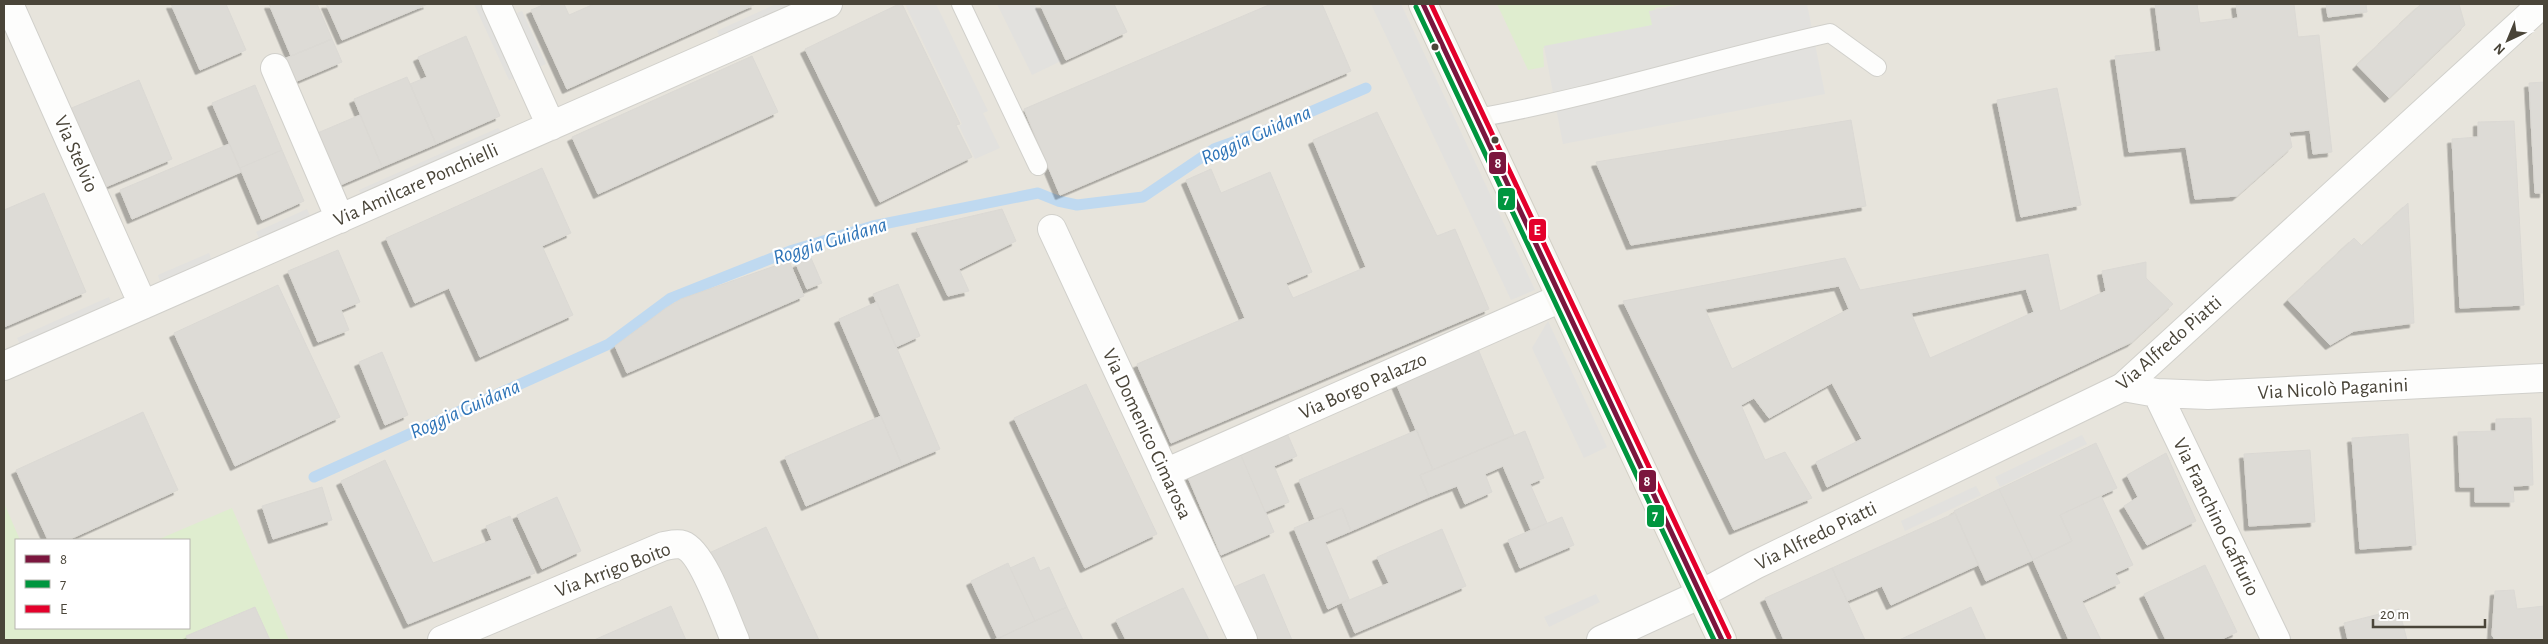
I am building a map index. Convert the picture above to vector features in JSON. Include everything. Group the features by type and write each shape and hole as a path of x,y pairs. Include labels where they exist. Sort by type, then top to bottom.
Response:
{"main road":[{"path":"1423,4 1722,640"}],"street":[{"name":"Via Stelvio","path":"9,4 143,305"},
{"path":"496,4 551,126"},
{"name":"Via Amilcare Ponchielli","path":"4,366 828,4"},
{"name":"Via Alfredo Piatti","path":"1600,640 1701,594 1764,560 2123,387 2542,4"},
{"path":"275,68 340,219"},
{"name":"Via Domenico Cimarosa","path":"1052,229 1243,640"},
{"name":"Via Borgo Palazzo","path":"1165,473 1561,298"},
{"name":"Via Nicolò Paganini","path":"2123,387 2157,393 2208,395 2544,378"},
{"name":"Via Franchino Gaffurio","path":"2157,393 2276,640"},
{"name":"Via Arrigo Boito","path":"442,640 664,546 675,544 685,545 697,556 736,640"}],"lane":[{"path":"961,4 1038,166"},
{"path":"1477,118 1528,109 1754,50 1830,33 1877,67"}],"shaded area":[{"path":"4,4 2544,4 2544,640 4,640"},
{"path":"474,4 486,4 520,76 509,80"},
{"path":"776,4 793,4 795,8 722,41 717,31"},
{"path":"905,4 936,4 988,111 983,113 1000,148 975,159 959,126 962,124"},
{"path":"997,4 1035,4 1061,61 1032,75"},
{"path":"1371,4 1401,4 1535,290 1511,300"},
{"path":"1688,4 1807,4 1825,94 1563,144 1544,46 1652,25 1649,11"},
{"path":"522,11 546,64 536,68 512,15"},
{"path":"498,128 504,134 363,199 359,190"},
{"path":"307,209 312,220 261,242 256,232"},
{"path":"209,253 213,263 161,286 158,275"},
{"path":"109,297 113,308 22,348 17,338"},
{"path":"1548,321 1607,447 1584,458 1532,348"},
{"path":"2082,435 2087,444 2000,487 1995,477"},
{"path":"1976,486 1981,495 1905,531 1901,521"},
{"path":"1596,594 1600,602 1549,627 1544,617"}],"green space":[{"path":"1497,4 1613,4 1614,6 1619,4 1683,4 1655,8 1657,27 1543,48 1544,67 1528,70"},
{"path":"4,503 20,539 15,539 15,629 190,629 190,539 159,539 232,508 289,640 270,640 255,607 187,636 188,640 4,640"}],"building":[{"path":"171,4 226,4 246,50 200,70"},
{"path":"269,4 317,4 332,39 291,56"},
{"path":"326,4 428,4 342,40"},
{"path":"545,4 564,4 569,15 594,4 756,4 567,89 531,10"},
{"path":"902,4 960,124 956,125 972,157 880,202 805,49"},
{"path":"1040,4 1114,4 1127,32 1066,60"},
{"path":"1271,4 1322,4 1351,71 1060,195 1024,109"},
{"path":"2155,4 2197,4 2200,23 2238,18 2236,4 2294,4 2298,37 2319,35 2332,152 2313,154 2310,130 2289,132 2292,147 2237,196 2195,199 2186,147 2129,152 2115,56 2161,51"},
{"path":"2326,4 2366,4 2367,12 2328,17"},
{"path":"2421,4 2459,4 2465,25 2389,98 2357,65"},
{"path":"466,36 500,116 436,144 410,84 427,77 418,57"},
{"path":"332,39 342,62 290,84 279,61"},
{"path":"752,56 778,112 598,194 572,137"},
{"path":"407,77 436,144 382,167 354,99"},
{"path":"139,80 172,159 103,188 69,109"},
{"path":"2544,82 2544,193 2535,193 2529,83"},
{"path":"255,85 282,150 240,168 212,103"},
{"path":"2057,88 2081,205 2021,217 1997,100"},
{"path":"1377,112 1437,236 1455,229 1489,309 1171,443 1137,364 1245,318 1186,180 1211,169 1221,193 1270,172 1312,272 1286,283 1293,298 1366,267 1313,140"},
{"path":"360,115 382,167 331,189 308,137"},
{"path":"1851,120 1866,206 1631,245 1596,162"},
{"path":"2514,121 2524,305 2460,308 2452,139 2478,137 2478,122"},
{"path":"229,144 241,172 132,219 120,190"},
{"path":"282,150 304,201 262,220 240,168"},
{"path":"542,168 571,233 542,246 573,315 480,357 449,288 415,303 386,238"},
{"path":"44,193 86,292 4,327 4,210"},
{"path":"2408,203 2414,323 2354,331 2330,345 2288,300 2354,238 2362,246"},
{"path":"1002,209 1016,241 959,269 969,291 948,296 916,229"},
{"path":"338,250 360,302 341,310 349,330 318,342 288,271"},
{"path":"2048,254 2060,311 2106,291 2102,271 2146,262 2146,278 2173,304 2132,342 1827,487 1816,462 1862,439 1832,383 1769,418 1754,398 1741,405 1765,460 1785,452 1812,498 1734,530 1623,301 1845,258 1860,290","holes":["1839,286 1849,309 1732,369 1705,309","2026,289 2034,312 1930,358 1911,313"]},
{"path":"811,258 822,283 807,289 796,264"},
{"path":"789,261 804,296 627,373 615,346 666,308 681,299"},
{"path":"898,284 920,336 896,347 873,294"},
{"path":"278,285 340,417 235,466 174,333"},
{"path":"877,302 940,449 902,465 839,319"},
{"path":"1478,349 1514,435 1433,470 1396,383"},
{"path":"382,352 408,415 385,425 359,362"},
{"path":"1086,384 1157,534 1085,568 1014,418"},
{"path":"143,412 178,490 70,539 48,539 16,470"},
{"path":"881,416 902,465 806,506 785,457"},
{"path":"2531,418 2533,485 2513,486 2514,502 2475,502 2475,487 2460,487 2458,432 2496,431 2496,419"},
{"path":"1417,430 1433,470 1420,475 1429,497 1351,531 1342,508 1315,519 1299,480"},
{"path":"1525,431 1544,478 1530,484 1547,523 1531,530 1503,466 1485,474 1492,492 1465,504 1457,486 1429,497 1420,475"},
{"path":"1287,433 1297,456 1274,466 1289,502 1265,512 1240,453"},
{"path":"2408,434 2416,545 2360,549 2352,438"},
{"path":"2096,443 2117,488 2060,515 2072,541 2033,560 1999,489"},
{"path":"2310,450 2315,522 2249,526 2244,454"},
{"path":"1240,453 1274,532 1221,555 1187,475"},
{"path":"2166,453 2196,521 2147,545 2124,506 2138,497 2127,475"},
{"path":"385,460 433,563 492,540 486,526 510,516 535,573 408,624 341,481"},
{"path":"322,487 332,520 273,539 262,506"},
{"path":"1999,489 2033,560 1986,581 1954,511"},
{"path":"2101,496 2133,565 2115,573 2120,583 2082,601 2101,640 2069,640 2033,560 2072,541 2060,515"},
{"path":"557,497 581,551 542,569 517,515"},
{"path":"1342,508 1351,531 1325,542 1349,599 1328,609 1294,528"},
{"path":"1955,513 1978,565 1891,605 1882,586 1847,601 1832,568"},
{"path":"1562,517 1574,545 1520,568 1508,540"},
{"path":"766,527 819,640 750,640 709,553"},
{"path":"1442,529 1466,586 1355,633 1342,603 1389,583 1377,557"},
{"path":"1034,557 1040,571 1049,567 1067,607 1035,621 1010,568"},
{"path":"1008,563 1035,621 998,639 971,581"},
{"path":"2205,565 2237,632 2220,640 2166,640 2144,594"},
{"path":"1832,568 1865,640 1784,640 1765,598"},
{"path":"1264,574 1292,640 1257,640 1234,587"},
{"path":"1183,588 1209,640 1126,640 1116,620"},
{"path":"2514,590 2517,609 2544,606 2544,640 2495,640 2492,635 2495,591"},
{"path":"671,606 686,640 594,640"},
{"path":"255,607 270,640 188,640 186,636"},
{"path":"1067,607 1083,640 994,640 1035,621"},
{"path":"1971,607 1986,640 1899,640"},
{"path":"2399,609 2407,640 2348,640 2344,623"}],"waterway":[{"name":"Roggia Guidana","path":"314,477 609,344 671,298 790,251 873,226 1038,193 1058,201 1077,205 1143,197 1214,149 1275,127 1366,88"}],"transit line":[{"name":"8","path":"1423,4 1722,640"},
{"name":"E","path":"1431,4 1729,637"},
{"name":"7","path":"1416,7 1714,640"}]}
